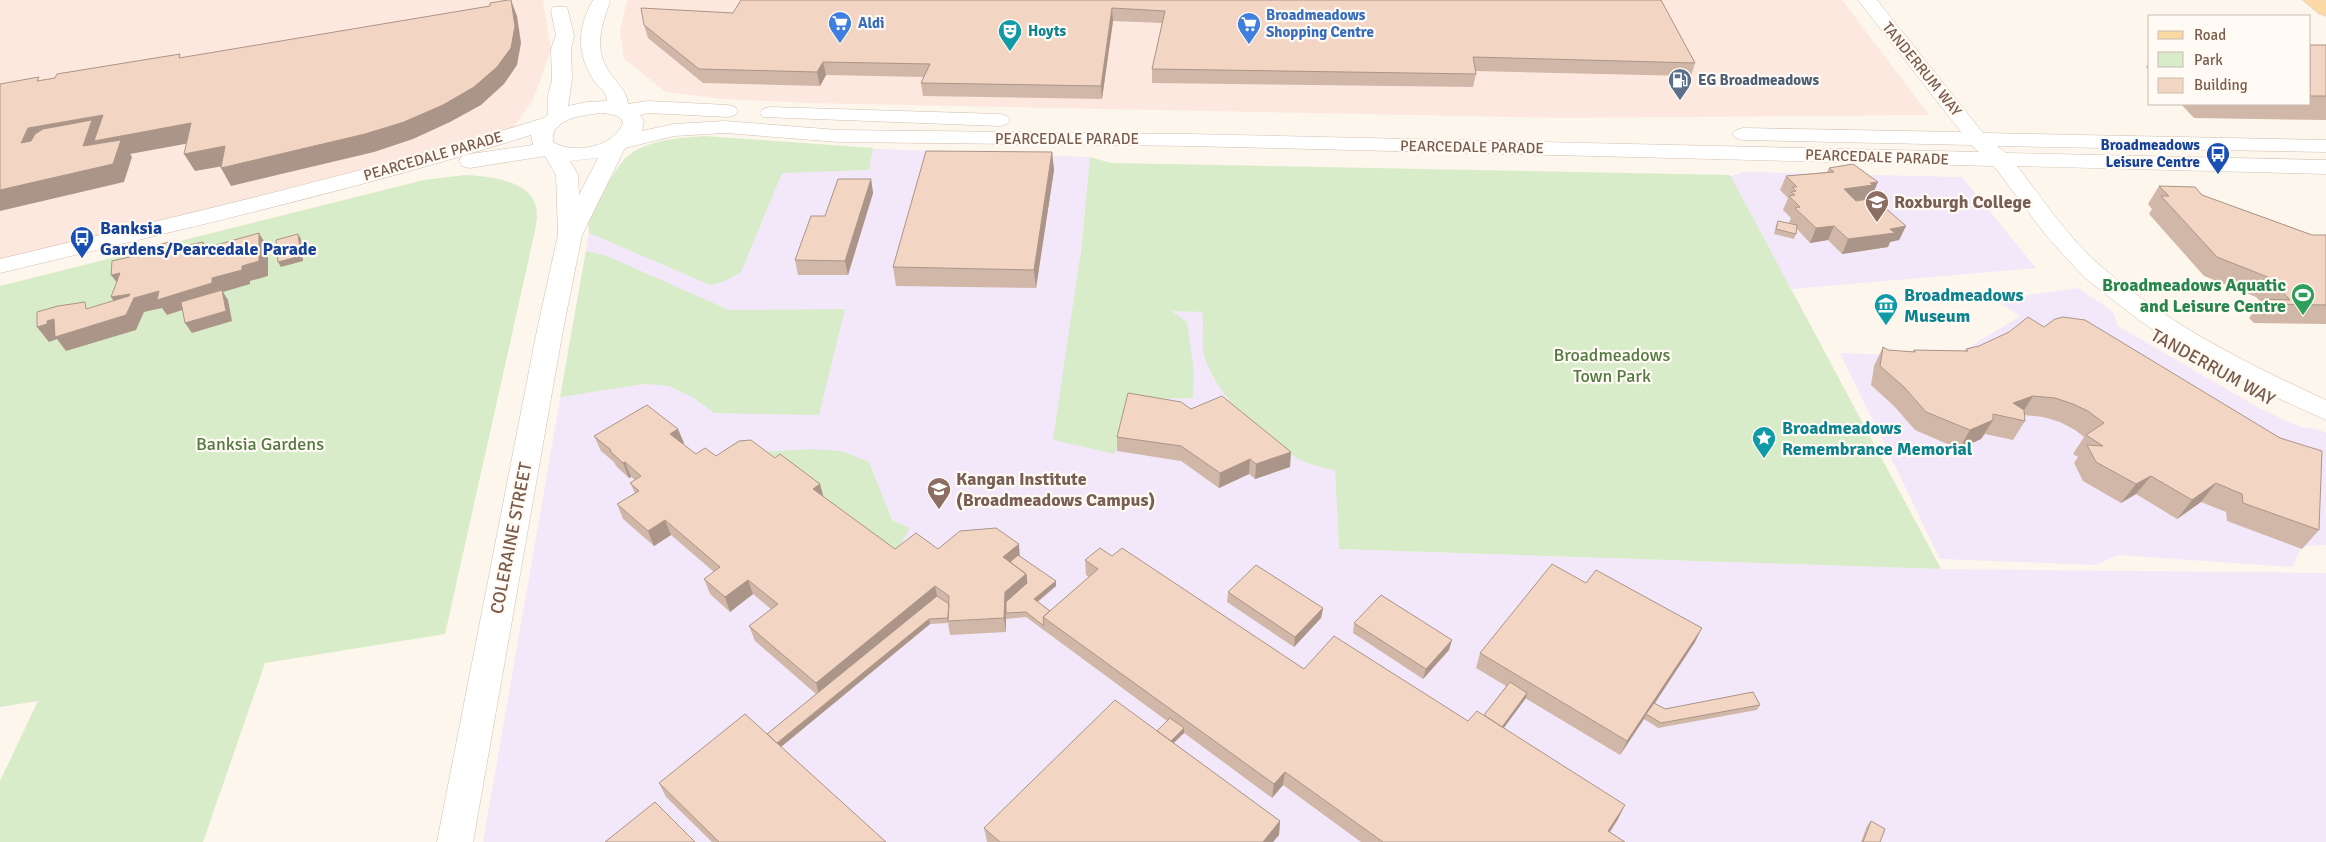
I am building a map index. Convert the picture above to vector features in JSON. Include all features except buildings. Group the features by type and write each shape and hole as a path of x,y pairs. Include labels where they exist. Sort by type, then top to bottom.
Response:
{"main road":[{"path":"2312,0 2326,10"}],"street":[{"name":"TANDERRUM WAY","path":"1867,0 1986,153 2069,248 2094,273 2120,294 2180,336 2222,360 2326,411"},
{"path":"554,5 577,11 602,1"},
{"path":"602,1 590,29 589,44 592,64 618,95 621,110"},
{"path":"551,150 542,143 540,136 544,129 555,120 562,80 561,49 564,36 554,5"},
{"name":"PEARCEDALE PARADE","path":"314,190 465,148 588,108 621,110 648,107 854,116 1122,123 1986,153 2326,167"},
{"name":"COLERAINE STREET","path":"570,235 618,143 634,127 634,121 621,110"},
{"name":"PEARCEDALE PARADE","path":"0,266 314,190 404,171 551,150 568,154 584,154 618,143 674,130 725,127 838,136 1190,140 1700,151 1986,153 2326,146"},
{"name":"COLERAINE STREET","path":"455,842 550,330 570,235 567,175 551,150"},
{"name":"TANDERRUM WAY","path":"1986,153 2055,256 2074,275 2102,298 2158,338 2210,369 2326,425"}],"shaded area":[{"path":"0,0 543,0 551,50 533,100 503,141 0,270"},
{"name":"Broadmeadows Shopping Centre","path":"627,0 1842,0 1929,115 1563,118 807,103 725,99 666,92 624,59 620,31"},
{"name":"Kangan Institute (Broadmeadows Campus)","path":"748,144 1090,157 1075,307 1203,312 1204,350 1213,378 1306,463 1335,470 1339,549 1941,569 2326,573 2326,842 483,842 589,233 612,191"},
{"name":"Roxburgh College","path":"1744,172 1962,177 2036,268 1791,289 1728,177"},
{"path":"2079,288 2113,312 2118,326 2261,409 2300,427 2317,429 2326,433 2326,545 2302,546 2292,567 2118,555 2096,565 1940,559 1840,353 1953,357 2020,316 1995,299"}],"green space":[{"path":"704,136 873,148 869,170 782,173 741,272 723,282 710,285 589,233 588,222 599,199 617,169 629,155 638,149 660,142"},
{"name":"Broadmeadows Town Park","path":"1090,157 1111,163 1730,175 1941,569 1339,549 1335,470 1308,463 1274,444 1229,399 1217,383 1208,366 1203,350 1202,312 1172,311 1187,322 1194,372 1193,398 1128,400 1115,454 1053,440 1081,250"},
{"name":"Banksia Gardens","path":"465,175 495,178 517,185 532,198 537,216 445,634 265,663 203,842 0,842 0,781 38,701 0,707 0,286 424,180"},
{"path":"586,251 607,256 729,310 845,309 819,415 714,413 694,398 669,386 644,384 560,397"},
{"path":"811,449 842,451 869,462 892,520 910,528 892,559 761,452"}],"place":[{"name":"Aldi","path":"840,44"},
{"name":"Broadmeadows Shopping Centre","path":"1249,45"},
{"name":"Hoyts","path":"1010,52"},
{"name":"EG Broadmeadows","path":"1680,101"},
{"name":"Broadmeadows Leisure Centre","path":"2218,175"},
{"name":"Roxburgh College","path":"1877,223"},
{"name":"Banksia Gardens/Pearcedale Parade","path":"82,259"},
{"name":"Broadmeadows Aquatic and Leisure Centre","path":"2303,316"},
{"name":"Broadmeadows Museum","path":"1886,326"},
{"name":"Broadmeadows Remembrance Memorial","path":"1764,459"},
{"name":"Kangan Institute (Broadmeadows Campus)","path":"939,510"}]}
